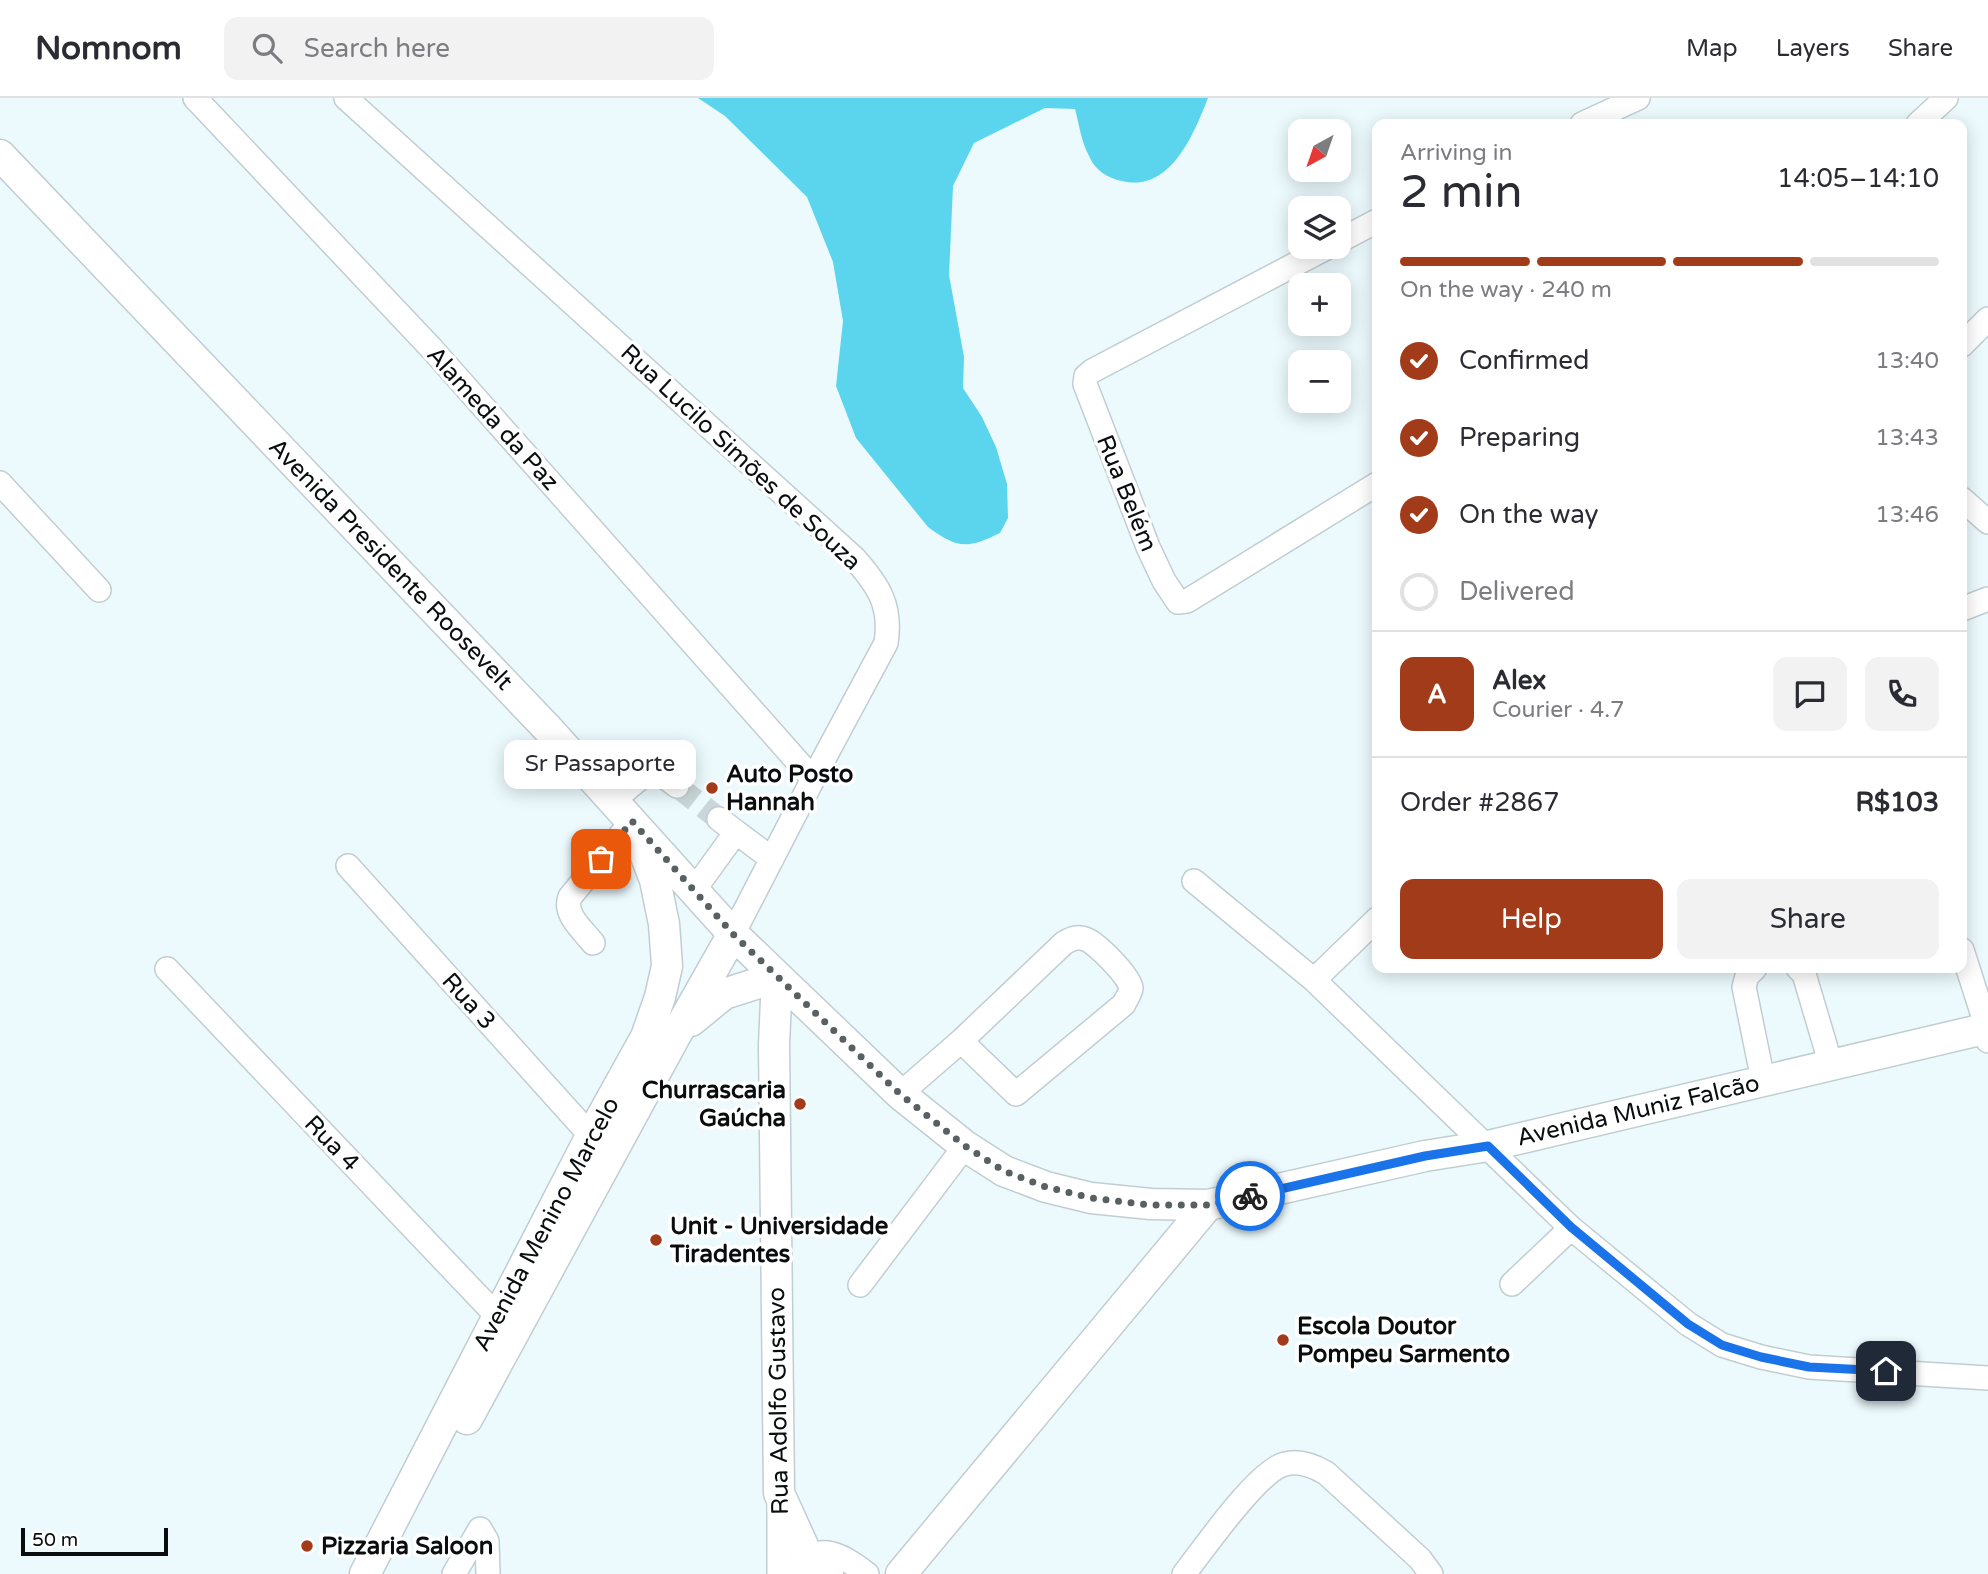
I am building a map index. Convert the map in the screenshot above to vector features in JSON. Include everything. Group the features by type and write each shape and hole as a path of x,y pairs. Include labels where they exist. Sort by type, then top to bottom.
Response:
{"main road":[{"name":"Avenida Presidente Roosevelt","path":"0,155 549,730 733,934 777,977"},
{"name":"Avenida Menino Marcelo","path":"365,1574 591,1136 646,1037 660,997 667,965 664,925 655,880 622,811"},
{"name":"Avenida Menino Marcelo","path":"384,1574 733,934"},
{"path":"674,1038 697,1014 724,994 777,977"},
{"name":"Avenida Muniz Falcão","path":"777,977 900,1094 965,1146 1004,1171 1046,1187 1091,1198 1151,1205 1208,1205 1425,1156 1488,1146 1763,1080 1988,1032"},
{"name":"Rua Adolfo Gustavo","path":"777,977 774,1045 779,1493"},
{"path":"901,1574 1208,1205"},
{"path":"779,1493 809,1568"}],"street":[{"name":"Alameda da Paz","path":"195,98 432,349 813,779"},
{"name":"Rua Lucilo Simões de Souza","path":"346,98 854,558 874,582 887,609 889,627 886,643 733,934"},
{"path":"1593,119 1638,98"},
{"path":"1923,119 1946,98"},
{"path":"1351,235 1372,224"},
{"name":"Rua Belém","path":"1305,259 1086,376 1084,384 1148,547 1174,600 1181,603 1372,487"},
{"path":"1967,340 1988,319"},
{"path":"0,483 99,590"},
{"path":"1967,503 1988,522"},
{"path":"1967,607 1988,599"},
{"path":"593,943 569,914 570,897 646,773 661,774 677,786"},
{"path":"694,890 728,826 772,859"},
{"name":"Rua 3","path":"348,866 591,1136"},
{"path":"1194,881 1314,980 1571,1227 1688,1324 1722,1345 1809,1367 1988,1378"},
{"path":"1314,980 1372,924"},
{"path":"900,1094 961,1041 1064,943 1075,937 1087,939 1104,953 1130,985 1131,991 1124,1004 1016,1094 961,1041"},
{"path":"1967,966 1988,1032"},
{"name":"Rua 4","path":"167,969 497,1316"},
{"path":"1750,973 1744,986 1763,1080"},
{"path":"1803,973 1831,1065"},
{"path":"860,1285 965,1146"},
{"path":"1511,1284 1571,1227"},
{"path":"1184,1574 1257,1483 1272,1470 1285,1464 1298,1463 1312,1465 1326,1473 1420,1559 1431,1574"},
{"name":"Rua Adolfo Gustavo","path":"779,1493 779,1574"},
{"path":"454,1574 480,1529 487,1541 488,1574"},
{"path":"809,1568 817,1552 827,1551 839,1555 867,1574"}],"shaded area":[{"path":"698,98 1208,98 1188,143 1167,169 1154,178 1139,182 1122,181 1102,173 1086,150 1075,109 1045,108 974,143 953,186 949,275 964,357 963,388 982,417 996,447 1007,484 1008,518 1000,533 971,544 955,543 938,534 928,527 856,438 836,386 843,321 833,262 807,197 725,116"}],"tunnel":[{"path":"677,786 719,819"}],"way so far":[{"path":"601,859 632,821 733,934 900,1094 965,1146 1004,1171 1046,1187 1091,1198 1151,1205 1208,1205 1250,1196"}],"place":[{"name":"Auto Posto Hannah","path":"712,788"},
{"name":"Sr Passaporte","path":"601,859"},
{"name":"Churrascaria Gaúcha","path":"800,1104"},
{"name":"Unit - Universidade Tiradentes","path":"656,1240"},
{"name":"Escola Doutor Pompeu Sarmento","path":"1283,1340"},
{"name":"Pizzaria Saloon","path":"307,1546"}],"route":[{"path":"1250,1196 1425,1156 1488,1146 1571,1227 1688,1324 1722,1345 1809,1367 1886,1371"}]}
